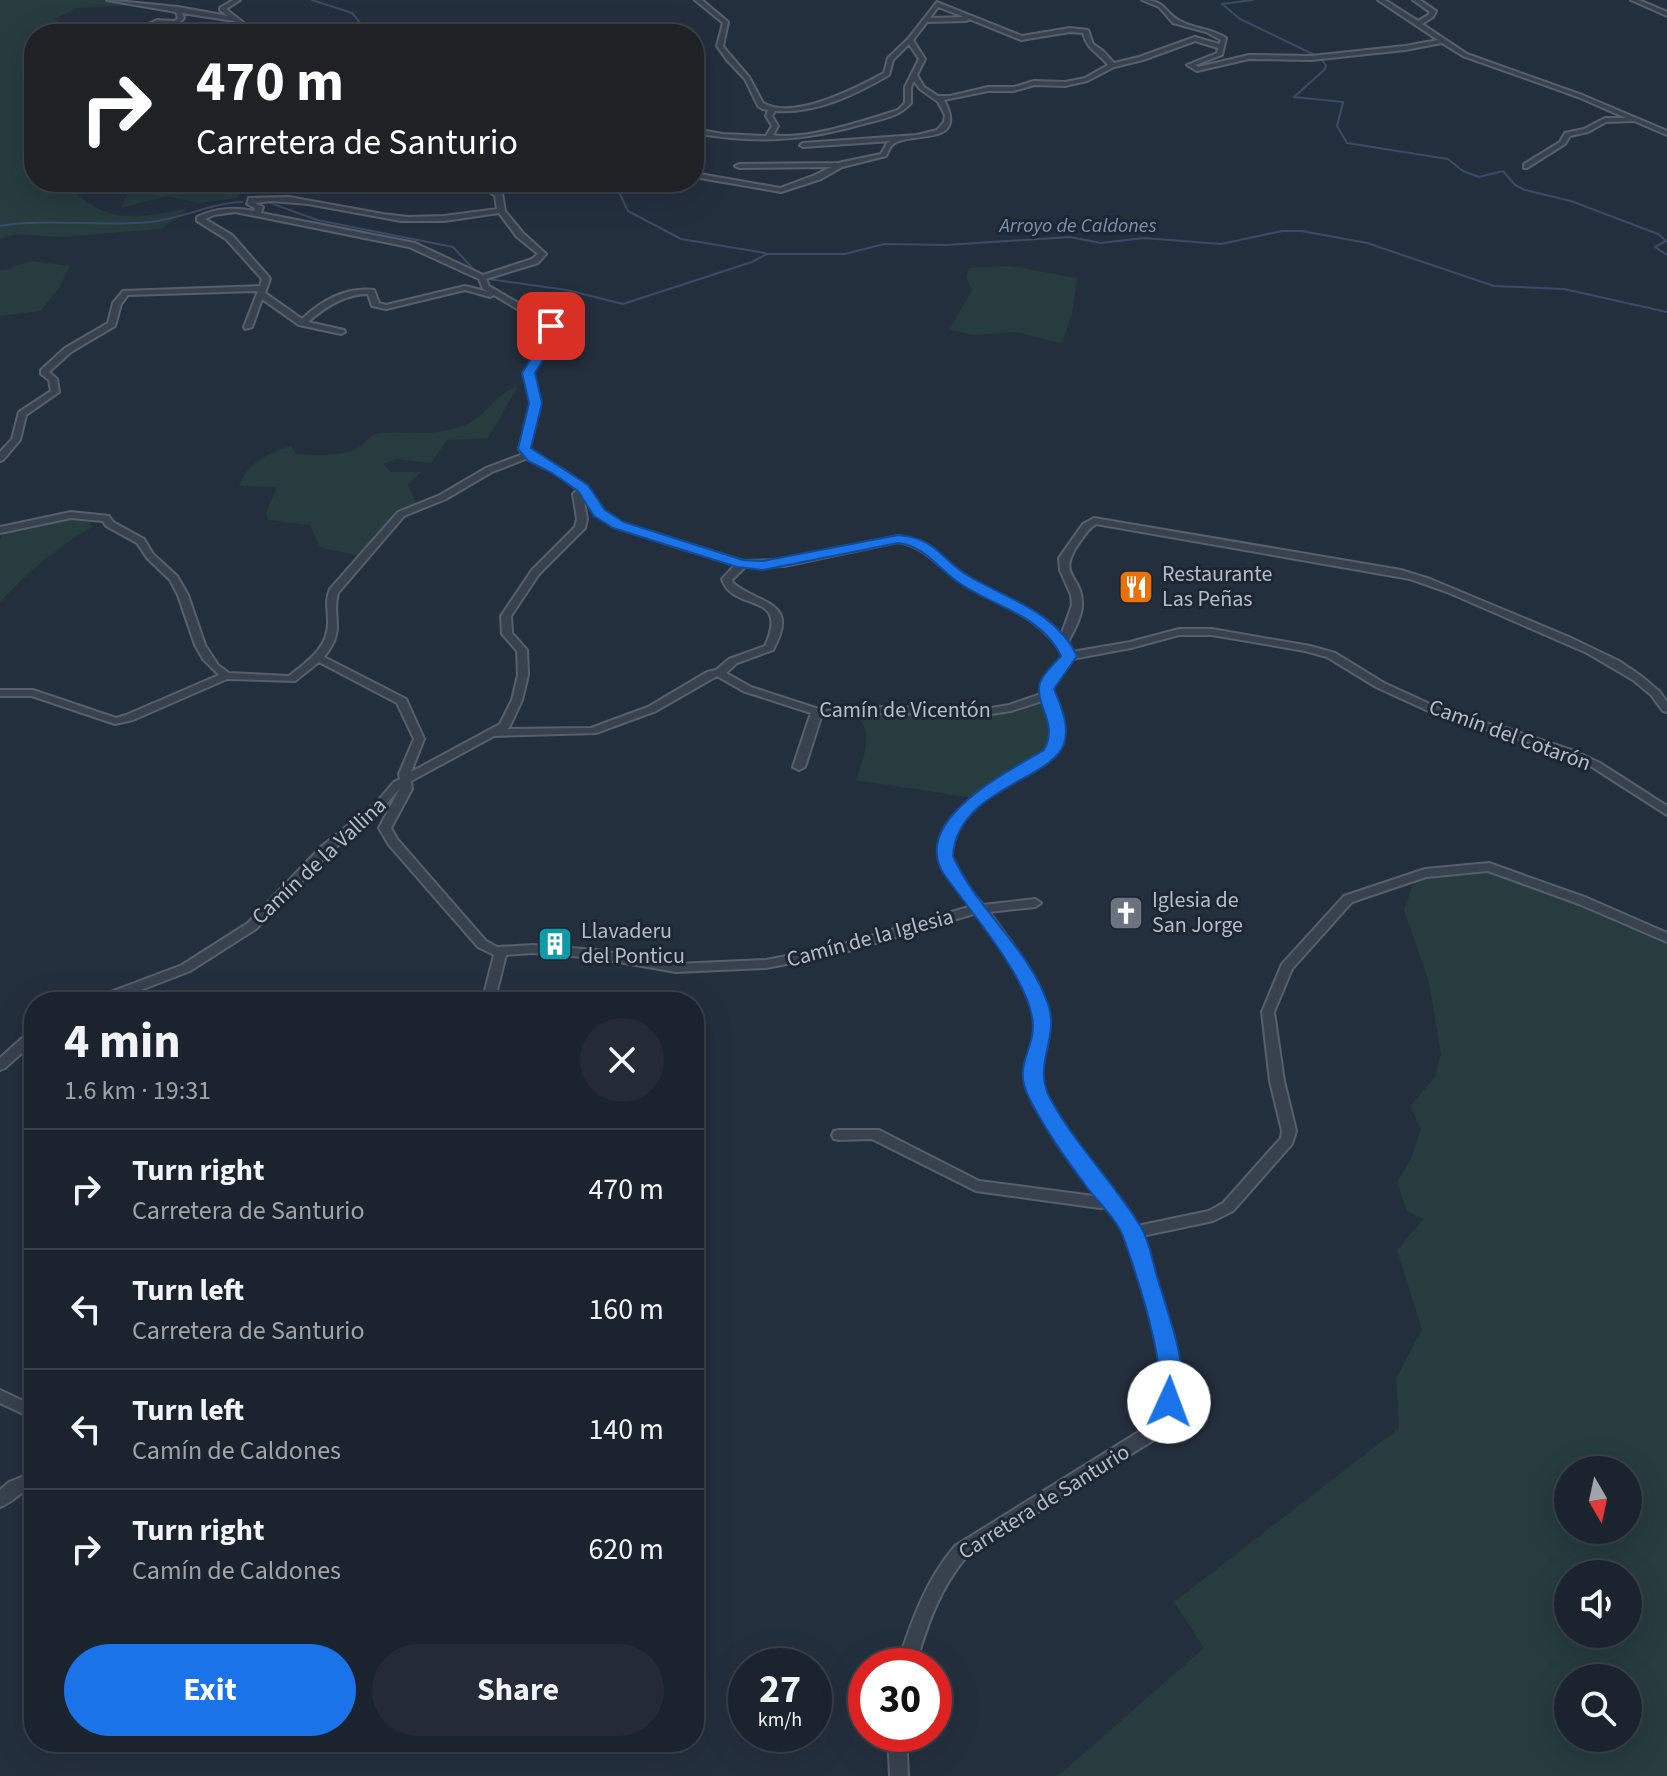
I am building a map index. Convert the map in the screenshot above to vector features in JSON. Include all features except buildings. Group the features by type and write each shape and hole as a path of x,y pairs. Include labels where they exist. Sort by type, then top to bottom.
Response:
{"street":[{"path":"110,0 234,19"},
{"path":"237,0 222,9 241,24"},
{"path":"698,0 726,23 720,42 722,50 748,79 761,106 772,109 806,109 848,96 887,74 890,59 910,40 935,2 1021,38 1070,30 1086,31 1090,45 1112,65"},
{"path":"1145,0 1158,4 1166,16 1181,25 1222,36 1220,54 1189,67 1203,69 1254,56 1311,58 1441,43"},
{"path":"1381,0 1455,50 1667,133"},
{"path":"1416,0 1433,11 1431,16 1418,24"},
{"path":"1634,0 1667,14"},
{"path":"153,24 159,21 176,23 181,18 178,9"},
{"path":"925,20 972,19"},
{"path":"940,101 988,89 1014,89 1024,84 1065,84 1087,79 1112,65 1145,58 1195,39 1222,47"},
{"path":"704,132 752,138 810,138 900,111 908,103 908,87 922,56 910,40"},
{"path":"739,166 840,165 884,155 891,142 939,131 948,119 940,101 922,88 913,74"},
{"path":"772,109 769,116 775,126 769,136 809,146 927,135"},
{"path":"1527,166 1563,143 1567,134 1586,131 1605,120 1636,120"},
{"path":"704,177 775,191 795,187 840,165"},
{"path":"274,192 290,194 307,202"},
{"path":"248,327 266,279 229,237 200,219 212,213 235,210 397,241 482,278 535,261 542,254 520,235 501,211 499,195 495,192"},
{"path":"257,213 259,207 251,204 252,200 269,198 307,202 366,216 404,219 453,218 501,211"},
{"path":"482,278 486,287 544,321 553,331 529,373 536,403 524,449 528,455 583,488 599,513 630,531 742,564 784,563 879,542 915,541 926,546 962,578 1023,609 1066,649"},
{"path":"302,323 319,309 355,291 371,292 375,304 386,307 469,288 508,302"},
{"path":"0,458 16,440 22,414 55,392 53,379 44,372 68,350 112,324 117,314 117,303 126,293 261,291 302,323 341,332"},
{"path":"0,693 33,693 115,721 129,718 226,676 286,680 318,658 332,637 332,594 401,514 443,497 489,470 528,455"},
{"path":"493,733 505,726 510,717 523,675 522,650 507,634 506,616 535,572 580,528 582,519 578,494 583,488"},
{"path":"0,530 71,515 106,518 109,524 141,541 152,562 178,583 202,653 226,676"},
{"path":"1047,696 1048,682 1066,649 1076,610 1077,599 1066,577 1064,558 1086,526 1094,521 1386,570 1437,582 1571,641 1650,688 1667,709"},
{"path":"493,733 592,731 652,709 711,674 719,673 733,661 769,648 777,632 775,612 769,603 728,584 727,579 742,564"},
{"name":"Camín del Cotarón","path":"1066,649 1131,645 1179,632 1212,632 1306,648 1331,655 1380,685 1452,718 1502,730 1570,753 1667,811"},
{"path":"318,658 402,701 419,739 407,768 406,789 386,825 387,833 482,944 501,951 491,992"},
{"name":"Camín de Vicentón","path":"719,673 747,689 817,713 899,709 985,712 1011,708 1047,696"},
{"name":"Carretera de Santurio","path":"912,1648 929,1595 944,1570 961,1551 1139,1443 1162,1421 1172,1384 1171,1369 1133,1232 1074,1155 1038,1097 1031,1078 1031,1066 1042,1037 1043,1019 1038,1003 1027,978 946,862 945,842 976,800 1050,753 1056,743 1058,728 1047,696"},
{"path":"799,767 817,713"},
{"name":"Camín de la Vallina","path":"123,992 186,968 252,926 326,849 380,805 405,779 493,733"},
{"path":"1648,797 1667,797"},
{"path":"1133,1232 1220,1212 1237,1199 1287,1140 1289,1131 1277,1081 1268,1012 1289,962 1348,899 1425,873 1489,867 1583,901 1667,938"},
{"name":"Camín de la Iglesia","path":"501,951 533,949 596,954 676,968 766,964 838,950 979,908 1035,903"},
{"path":"0,1065 24,1044"},
{"path":"839,1135 874,1134 976,1186 1100,1203 1111,1201"},
{"path":"0,1396 24,1408"},
{"path":"0,1500 24,1483"},
{"path":"898,1752 899,1776"}],"green space":[{"path":"0,0 127,0 138,5 78,8 54,19 64,24 24,24 24,192 75,192 101,210 128,216 189,208 161,229 61,237 16,234 0,239"},
{"path":"128,192 241,192 237,198 200,203 167,196 121,208"},
{"path":"31,261 70,266 60,286 41,311 0,316 0,271"},
{"path":"1010,266 1077,278 1072,313 1062,343 1015,332 974,335 950,329 972,290 966,277 969,268"},
{"path":"518,386 488,438 447,440 431,463 396,459 383,464 391,472 421,472 408,485 416,503 359,556 320,547 310,525 268,520 266,513 277,487 239,486 253,465 282,449 291,446 296,454 336,454 358,448 379,433 448,430 476,419 504,393"},
{"path":"99,516 90,524 92,527 43,561 0,602 0,540 5,529 48,519"},
{"path":"1044,703 1050,708 1053,737 1047,751 973,798 856,780 866,737 865,729 855,714 992,714"},
{"path":"1501,870 1667,938 1667,1776 1058,1776 1204,1648 1174,1602 1399,1428 1396,1378 1422,1330 1397,1250 1423,1219 1407,1211 1397,1182 1411,1159 1421,1129 1410,1106 1435,1077 1441,1054 1429,982 1404,910 1412,887 1425,873"}],"waterway":[{"path":"312,0 352,13 361,24"},
{"path":"1253,0 1222,4 1240,19 1321,58 1326,66 1324,70 1294,97 1343,102 1337,126 1347,143 1448,159 1463,171 1479,177 1503,171 1515,185 1525,190 1571,201 1658,234 1666,241 1655,247 1667,255"},
{"path":"619,192 628,211 681,239 765,253"},
{"name":"Arroyo de Caldones","path":"265,201 317,220 453,247 477,273"},
{"name":"Arroyo de Caldones","path":"0,226 150,222 242,202"},
{"name":"Arroyo de Caldones","path":"488,279 567,290 623,304 752,262 767,254 845,254 884,244 947,245 1069,237 1101,243 1144,238 1221,244 1282,231 1302,231 1367,243 1494,286 1564,289 1667,312"}],"place":[{"name":"Restaurante Las Peñas","path":"1136,587"},
{"name":"Iglesia de San Jorge","path":"1126,913"},
{"name":"Llavaderu del Ponticu","path":"555,944"}],"route":[{"path":"551,326 552,336 529,373 536,403 524,449 528,455 583,488 599,513 618,525 730,561 763,566 848,551 879,542 898,539 915,541 926,546 947,568 962,578 1023,609 1063,642 1069,656 1046,689 1057,717 1056,743 1050,753 992,788 965,811 945,842 944,856 949,869 1027,978 1038,1003 1043,1019 1042,1037 1031,1066 1031,1078 1038,1097 1074,1155 1133,1232 1169,1355 1172,1384 1169,1402"}]}
